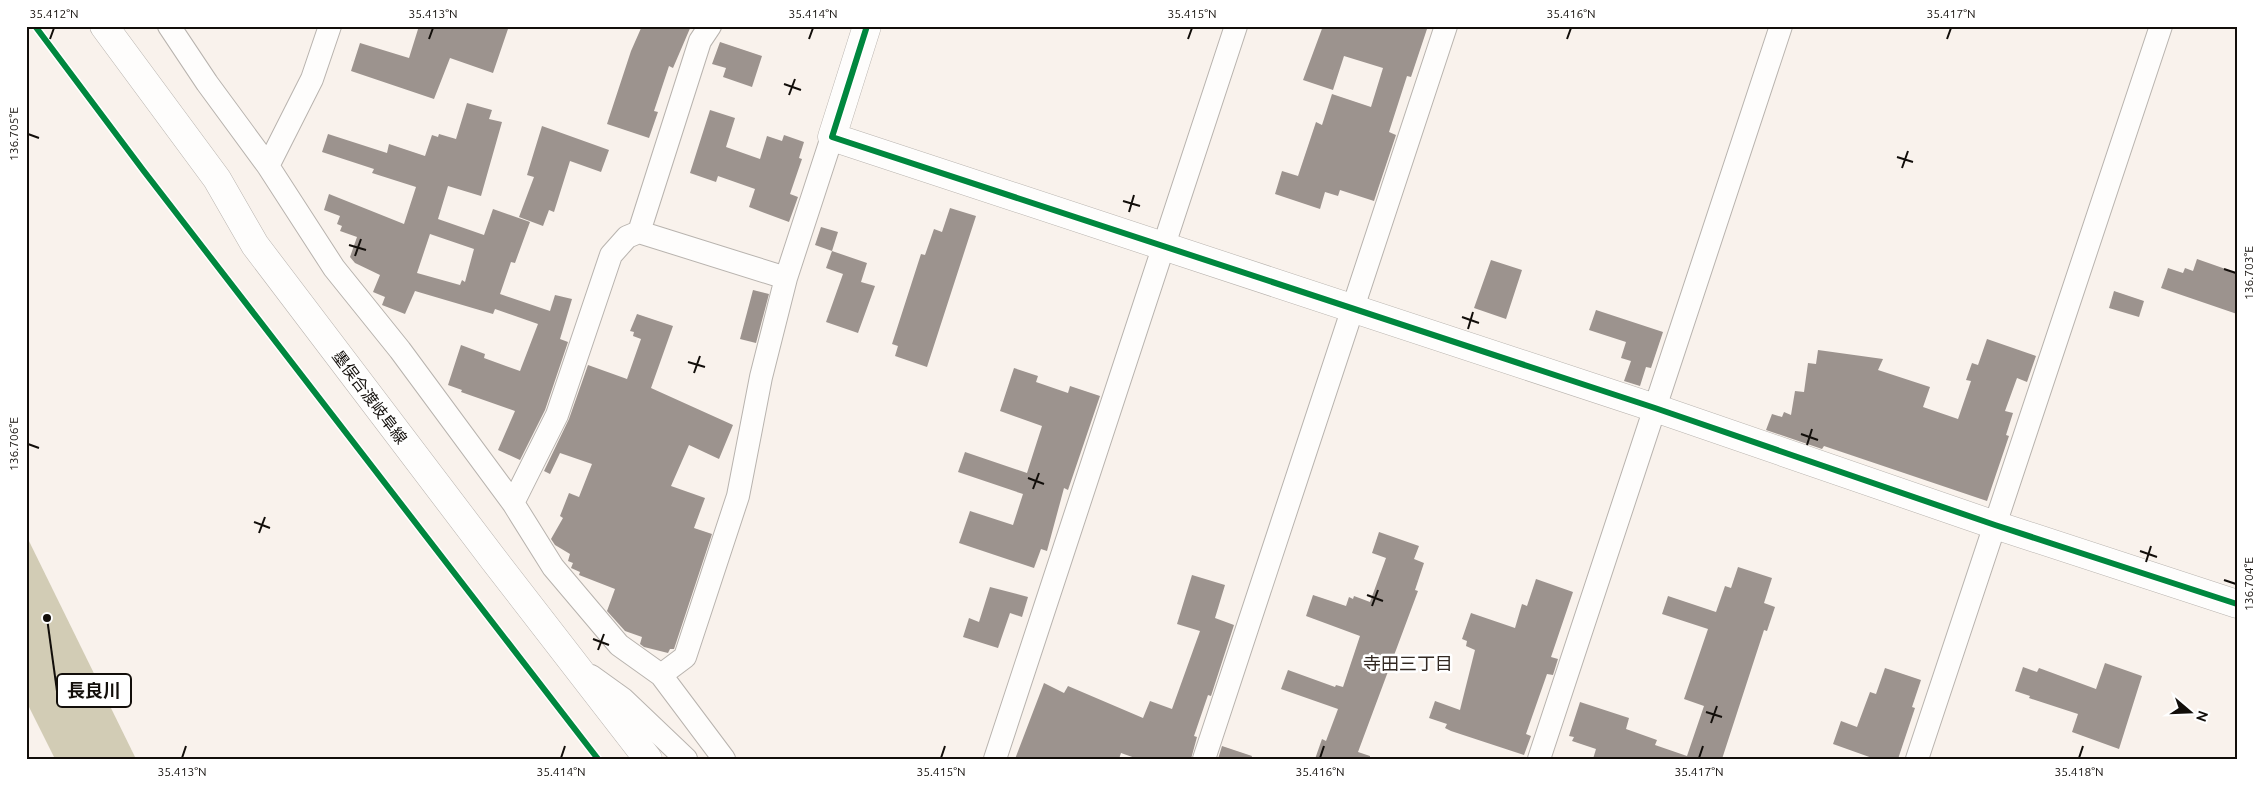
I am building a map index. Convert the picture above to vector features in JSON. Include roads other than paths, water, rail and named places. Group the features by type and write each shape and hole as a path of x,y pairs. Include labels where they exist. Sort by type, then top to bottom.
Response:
{"street":[{"name":"墨俣合渡岐阜線","path":"104,26 217,179 255,245 648,759"},
{"path":"169,26 207,83 268,166 334,268 400,350 513,503 553,567 619,645 661,675 724,759"},
{"path":"268,166 312,79 330,26"},
{"path":"639,232 700,41 710,26"},
{"path":"661,675 686,657 738,496 761,378 786,278 867,26"},
{"path":"994,759 1236,26"},
{"path":"1204,759 1446,26"},
{"path":"1539,759 1780,26"},
{"path":"1917,759 2162,26"},
{"path":"832,137 1654,408 1996,525 2237,604"},
{"path":"513,503 557,415 612,255 627,236 639,232 786,278"},
{"path":"574,664 623,699 686,759"}],"place":[{"name":"長良川","path":"47,618"}],"district":[{"name":"寺田三丁目","path":"1408,663"}]}
